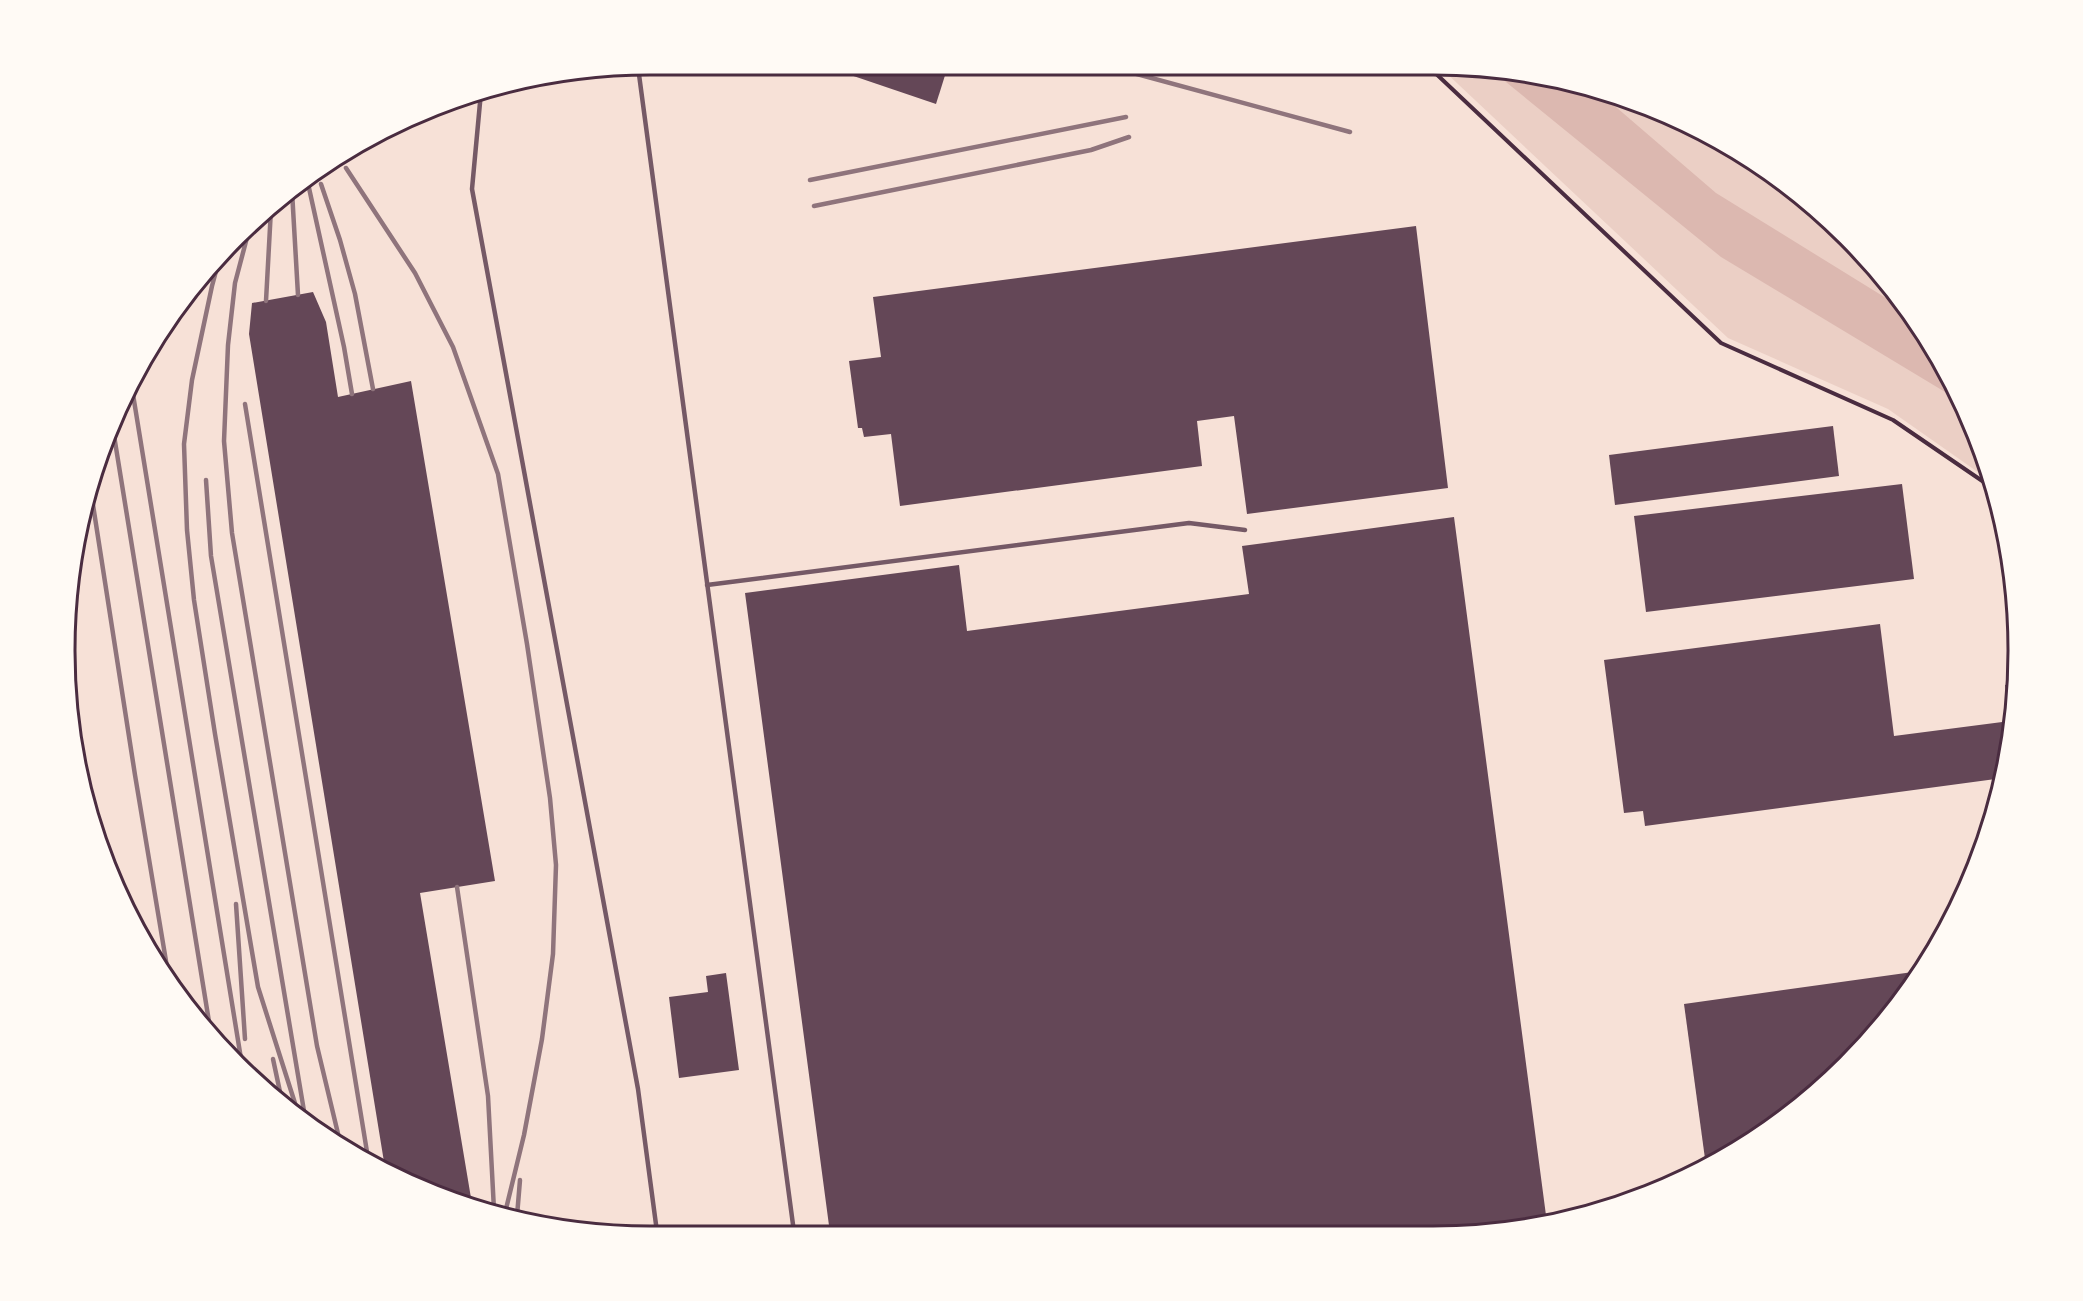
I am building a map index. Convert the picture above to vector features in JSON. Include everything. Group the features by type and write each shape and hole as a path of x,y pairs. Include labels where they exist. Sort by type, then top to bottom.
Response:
{"lane":[{"path":"639,75 793,1226"},
{"path":"480,102 472,189 638,1089 656,1226"},
{"path":"707,585 1190,523 1245,530"}],"path":[{"path":"1438,75 1722,343 1893,420 1981,480"}],"shaded area":[{"path":"1449,75 1508,80 1545,86 1617,106 1687,134 1752,172 1783,194 1812,218 1865,271 1911,331 1949,396 1979,473 1888,409 1728,338"},
{"path":"1503,79 1545,86 1614,105 1716,193 1889,300 1911,331 1948,394 1721,257"}],"building":[{"path":"850,75 945,75 936,104"},
{"path":"1416,226 1448,488 1247,514 1234,416 1197,421 1202,466 900,506 891,434 864,437 862,428 858,428 849,361 881,357 873,297"},
{"path":"313,292 326,322 338,397 411,381 495,881 420,893 471,1196 430,1182 384,1160 249,334 252,303"},
{"path":"1833,426 1839,476 1615,505 1609,455"},
{"path":"1902,484 1914,579 1646,612 1634,516"},
{"path":"1454,517 1546,1215 1470,1225 1432,1226 829,1226 745,593 959,565 967,631 1249,594 1242,546"},
{"path":"1880,624 1894,736 2003,722 1993,779 1645,826 1643,811 1624,813 1604,660"},
{"path":"726,973 739,1070 679,1078 669,997 708,992 706,976"},
{"path":"1909,973 1865,1030 1812,1083 1752,1129 1705,1157 1684,1004"}],"railway":[{"path":"1140,75 1350,132"},
{"path":"810,180 1126,117"},
{"path":"814,206 1091,150 1129,137"},
{"path":"346,168 415,273 453,347 498,474 527,644 550,798 556,865 553,954 542,1039 524,1135 506,1207"},
{"path":"321,184 355,294 373,389"},
{"path":"309,188 352,394"},
{"path":"293,200 298,295"},
{"path":"266,301 270,218"},
{"path":"246,242 235,283 228,345 224,441 232,533 317,1046 338,1133"},
{"path":"215,275 192,380 184,444 187,530 194,600 258,987 295,1103"},
{"path":"133,397 240,1053"},
{"path":"245,404 367,1151"},
{"path":"115,441 208,1019"},
{"path":"206,480 211,556 304,1110"},
{"path":"93,508 166,960"},
{"path":"457,887 488,1096 494,1203"},
{"path":"236,904 245,1039"},
{"path":"273,1059 280,1090"},
{"path":"518,1210 520,1180"}]}
